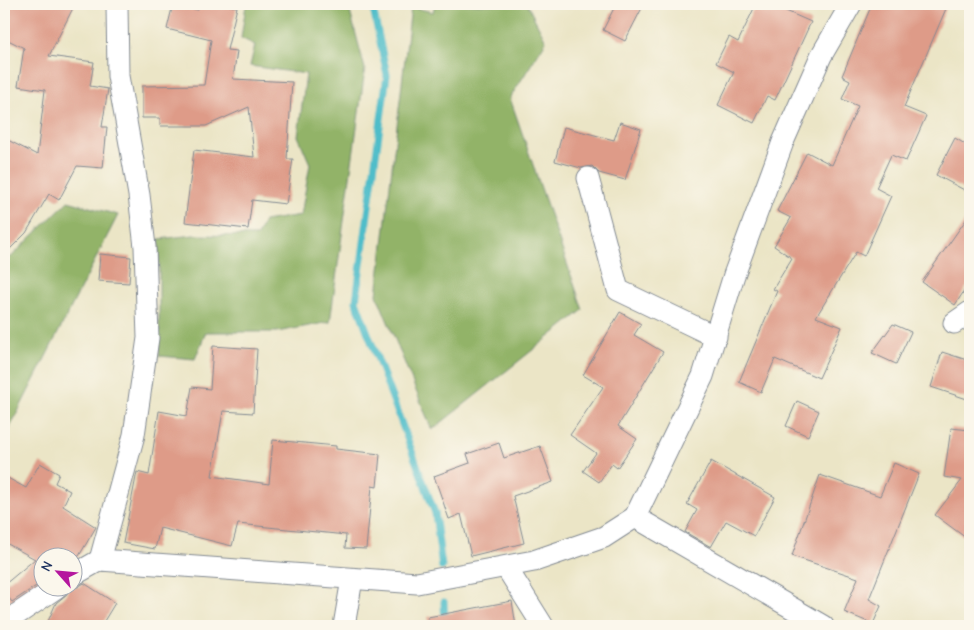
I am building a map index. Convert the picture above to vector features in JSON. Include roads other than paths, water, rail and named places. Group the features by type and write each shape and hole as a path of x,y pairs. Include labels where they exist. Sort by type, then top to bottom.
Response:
{"street":[{"path":"100,560 134,435 148,338 145,247 130,133 118,76 117,4"},
{"path":"82,570 100,560 417,583 534,561 604,537 635,517 703,376 734,275 783,142 821,56 851,4"},
{"path":"588,178 618,290 716,336"},
{"path":"635,517 823,626"},
{"path":"506,567 544,626"},
{"path":"344,626 352,579"},
{"path":"4,623 41,598"}],"waterway":[{"path":"372,4 387,75 356,301 435,513 442,567"},
{"path":"444,602 445,626"}]}
